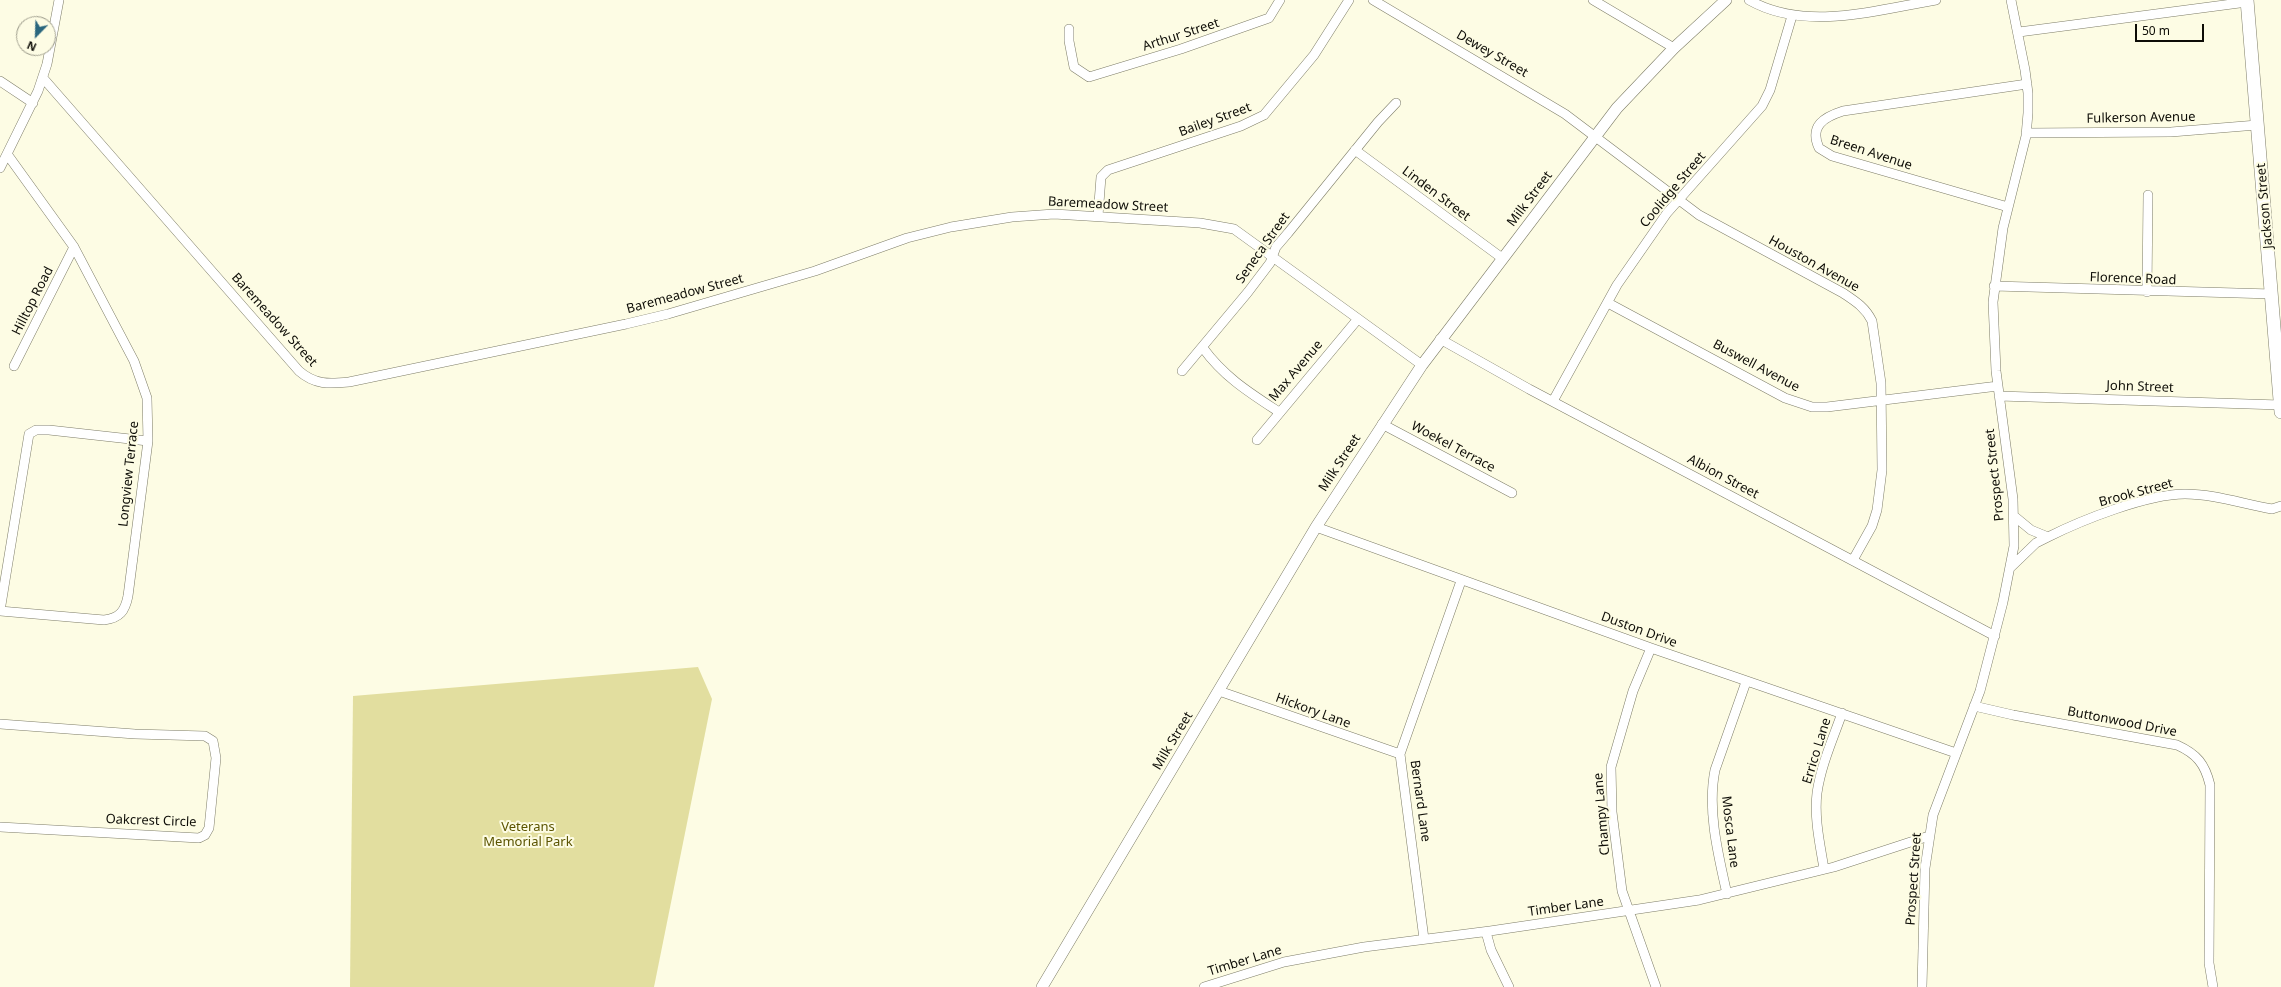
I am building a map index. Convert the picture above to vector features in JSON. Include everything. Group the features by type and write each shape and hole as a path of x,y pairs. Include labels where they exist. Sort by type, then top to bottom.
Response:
{"main road":[{"name":"Jackson Street","path":"2247,1 2281,409"}],"street":[{"path":"0,168 33,103 43,78 49,57 59,0"},
{"name":"Arthur Street","path":"1069,29 1069,41 1074,67 1089,77 1099,75 1269,18 1280,0"},
{"name":"Bailey Street","path":"1098,216 1101,177 1108,170 1241,126 1264,115 1314,55 1349,0"},
{"name":"Dewey Street","path":"1373,0 1506,77 1595,135"},
{"path":"1593,0 1674,48"},
{"name":"Milk Street","path":"1042,987 1316,527 1382,424 1440,339 1595,135 1629,94 1674,48 1726,0"},
{"path":"1748,0 1770,10 1792,16 1849,14 1936,0"},
{"name":"Prospect Street","path":"1922,987 1925,868 1929,836 1939,794 1974,706 1995,636 2014,546 2014,516 2010,472 1999,396 1994,335 1994,286 2008,207 2026,133 2027,84 2019,32 2011,0"},
{"path":"2019,32 2247,1"},
{"name":"Coolidge Street","path":"1553,402 1608,303 1635,259 1667,213 1762,106 1770,90 1792,16"},
{"name":"Baremeadow Street","path":"43,78 299,371 307,378 320,383 348,382 626,324 815,271 907,238 951,227 1030,215 1054,214 1224,226 1244,235 1357,320 1422,365"},
{"path":"0,82 33,103"},
{"name":"Breen Avenue","path":"2008,207 1832,156 1819,148 1816,134 1818,126 1824,118 1843,111 2027,84"},
{"name":"Seneca Street","path":"1182,371 1203,348 1256,280 1284,238 1396,103"},
{"name":"Fulkerson Avenue","path":"2026,133 2171,132 2257,125"},
{"name":"Houston Avenue","path":"1595,135 1679,201 1731,234 1858,303 1872,321 1882,399 1882,470 1877,510 1872,526 1852,560"},
{"name":"Linden Street","path":"1356,150 1502,258"},
{"name":"Longview Terrace","path":"0,611 104,620 113,619 121,614 126,607 128,596 148,441 147,398 134,361 74,248 7,154"},
{"path":"2147,292 2148,195"},
{"name":"Hilltop Road","path":"14,366 74,248"},
{"name":"Florence Road","path":"1994,286 2147,292 2272,294"},
{"name":"Buswell Avenue","path":"1608,303 1798,403 1812,407 1827,407 1882,399 1998,386"},
{"name":"Max Avenue","path":"1257,440 1357,320"},
{"name":"Albion Street","path":"1440,339 1553,402 1995,636"},
{"path":"1203,348 1216,367 1225,375 1279,412"},
{"name":"John Street","path":"1999,396 2281,409"},
{"name":"Woekel Terrace","path":"1382,424 1512,493"},
{"path":"0,611 29,434 32,430 49,430 148,441"},
{"name":"Brook Street","path":"2010,568 2036,543 2048,537 2103,514 2169,495 2207,496 2272,509 2281,506"},
{"path":"2014,516 2031,530 2048,537"},
{"name":"Duston Drive","path":"1316,527 1461,581 1746,682 1956,753"},
{"name":"Bernard Lane","path":"1424,939 1400,754 1461,581"},
{"name":"Champy Lane","path":"1651,648 1633,691 1611,767 1612,812 1622,891 1631,911 1656,987"},
{"name":"Mosca Lane","path":"1727,894 1714,820 1712,784 1715,770 1746,682"},
{"name":"Hickory Lane","path":"1219,690 1400,754"},
{"name":"Buttonwood Drive","path":"1974,706 2013,715 2177,745 2190,751 2200,759 2206,771 2210,785 2208,963 2214,987"},
{"name":"Errico Lane","path":"1824,869 1816,815 1817,794 1821,773 1842,714"},
{"name":"Oakcrest Circle","path":"0,724 135,734 205,736 213,741 216,758 209,828 205,835 199,838 0,827"},
{"name":"Timber Lane","path":"1204,987 1284,962 1364,947 1486,932 1631,911 1727,894 1824,869 1929,836"},
{"path":"1486,932 1491,950 1509,987"}],"green space":[{"name":"Veterans Memorial Park","path":"698,667 712,699 654,987 350,987 353,696"}]}
